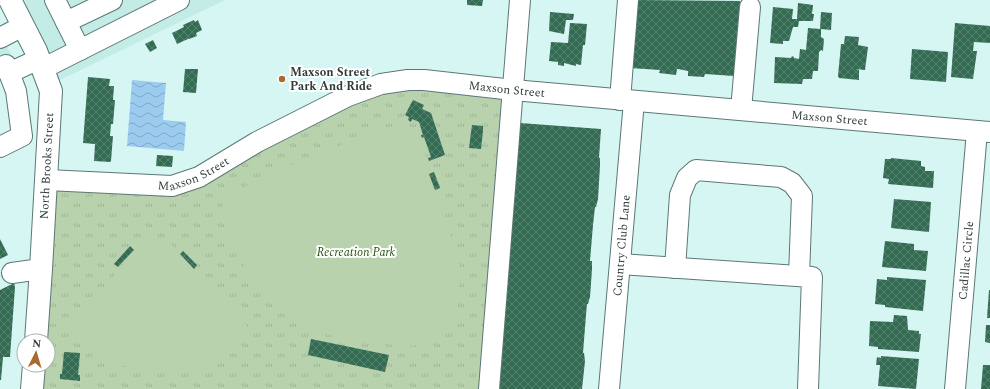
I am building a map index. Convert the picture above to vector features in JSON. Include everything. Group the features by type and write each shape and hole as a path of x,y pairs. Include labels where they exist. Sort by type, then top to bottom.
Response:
{"main road":[{"name":"North Brooks Street","path":"10,0 41,64 51,91 47,180 37,333"},
{"path":"32,389 33,373"}],"street":[{"path":"55,0 80,50"},
{"path":"66,22 112,0"},
{"path":"0,147 22,136 16,91 5,71 41,64 80,50 178,0"},
{"path":"489,389 520,0"},
{"name":"Country Club Lane","path":"609,389 620,264 627,100 628,0"},
{"path":"741,110 750,7"},
{"path":"0,38 23,26"},
{"name":"Maxson Street","path":"47,180 172,186 199,177 257,142 348,96 381,84 408,80 424,80 513,90 984,132"},
{"name":"Cadillac Circle","path":"955,389 984,132"},
{"path":"675,268 680,195 686,178 696,170 781,177 792,183 802,196 799,276"},
{"path":"620,264 812,277 808,389"},
{"path":"12,273 41,269"}],"shaded area":[{"path":"14,0 225,0 54,83"},
{"path":"0,33 11,55 0,60"}],"green space":[{"name":"Recreation Park","path":"374,89 514,90 479,389 37,389 38,373 56,373 56,333 42,333 53,181 149,188"},
{"path":"399,125 411,127 420,138 460,266 457,320 439,338 413,346 341,339 320,331 270,300 244,266 227,236 222,206 225,196 288,166 385,128"},
{"path":"152,236 166,240 173,246 248,327 226,351 200,367 158,374 123,366 88,351 68,329 140,245"}],"water":[{"path":"132,80 166,83 163,120 186,122 184,151 127,146"}],"building":[{"path":"467,0 483,0 482,6 467,5"},
{"path":"637,0 740,1 742,3 741,9 739,9 739,14 743,15 734,76 705,74 704,77 688,76 688,71 678,69 676,75 659,73 660,70 630,68"},
{"path":"798,3 813,5 813,21 799,21 798,27 793,27 789,41 783,41 783,44 770,43 773,7 793,9 792,19 797,19"},
{"path":"550,12 574,14 573,20 566,20 564,34 549,31"},
{"path":"821,12 832,13 831,30 821,29 821,37 824,39 823,51 821,50 819,52 818,71 813,71 812,79 803,79 802,84 774,83 775,57 791,58 792,56 799,59 800,49 806,50 808,28 820,29"},
{"path":"194,20 195,22 198,20 202,30 196,33 197,36 189,39 187,38 188,39 177,44 172,33 184,27 183,25"},
{"path":"570,23 587,24 581,65 576,64 576,66 564,63 564,66 558,65 558,62 549,61 551,42 568,43"},
{"path":"955,23 990,26 990,43 974,42 973,51 977,51 973,79 951,77"},
{"path":"845,36 859,37 858,45 868,47 865,70 855,69 859,70 859,80 839,78 838,76 841,44 844,44"},
{"path":"153,40 157,48 150,52 145,44"},
{"path":"912,49 948,52 946,82 910,79"},
{"path":"185,69 198,69 196,93 183,92"},
{"path":"88,77 110,79 109,86 114,86 113,100 115,100 113,124 111,124 110,136 113,136 110,162 94,161 95,144 83,143"},
{"path":"413,100 424,105 422,109 431,113 445,155 429,161 428,158 431,157 424,137 422,138 421,135 423,135 419,122 412,119 411,122 408,120 409,117 405,115"},
{"path":"520,123 601,129 598,199 595,207 593,225 590,261 592,261 592,269 590,297 587,304 586,315 583,353 585,361 582,389 498,389"},
{"path":"472,125 483,126 481,149 469,148"},
{"path":"157,155 173,156 172,167 156,166"},
{"path":"891,158 921,161 921,166 925,167 925,171 934,171 933,188 888,184 889,179 883,178 885,159"},
{"path":"434,172 440,188 435,190 429,174"},
{"path":"894,199 931,202 929,232 891,228"},
{"path":"0,239 8,255 0,259"},
{"path":"885,241 914,244 914,250 928,251 926,271 882,267"},
{"path":"130,246 134,250 118,267 114,264"},
{"path":"183,251 197,265 194,269 180,254"},
{"path":"887,277 926,280 923,311 885,307 885,305 875,304 877,279 887,280"},
{"path":"14,283 15,287 10,357 3,357 0,380 0,290"},
{"path":"989,290 990,318 987,318"},
{"path":"894,315 907,316 908,330 919,331 919,334 921,334 919,352 878,349 878,347 869,346 870,321 893,322"},
{"path":"986,325 990,325 990,343 985,342"},
{"path":"311,339 389,355 385,372 308,355"},
{"path":"64,352 80,353 78,375 80,375 80,381 60,379 60,374 62,374"},
{"path":"881,356 919,359 916,389 878,386 880,365 876,365 877,357 881,358"},
{"path":"983,365 990,365 990,389 981,389"}],"place":[{"name":"Maxson Street Park And Ride","path":"282,79"}]}
